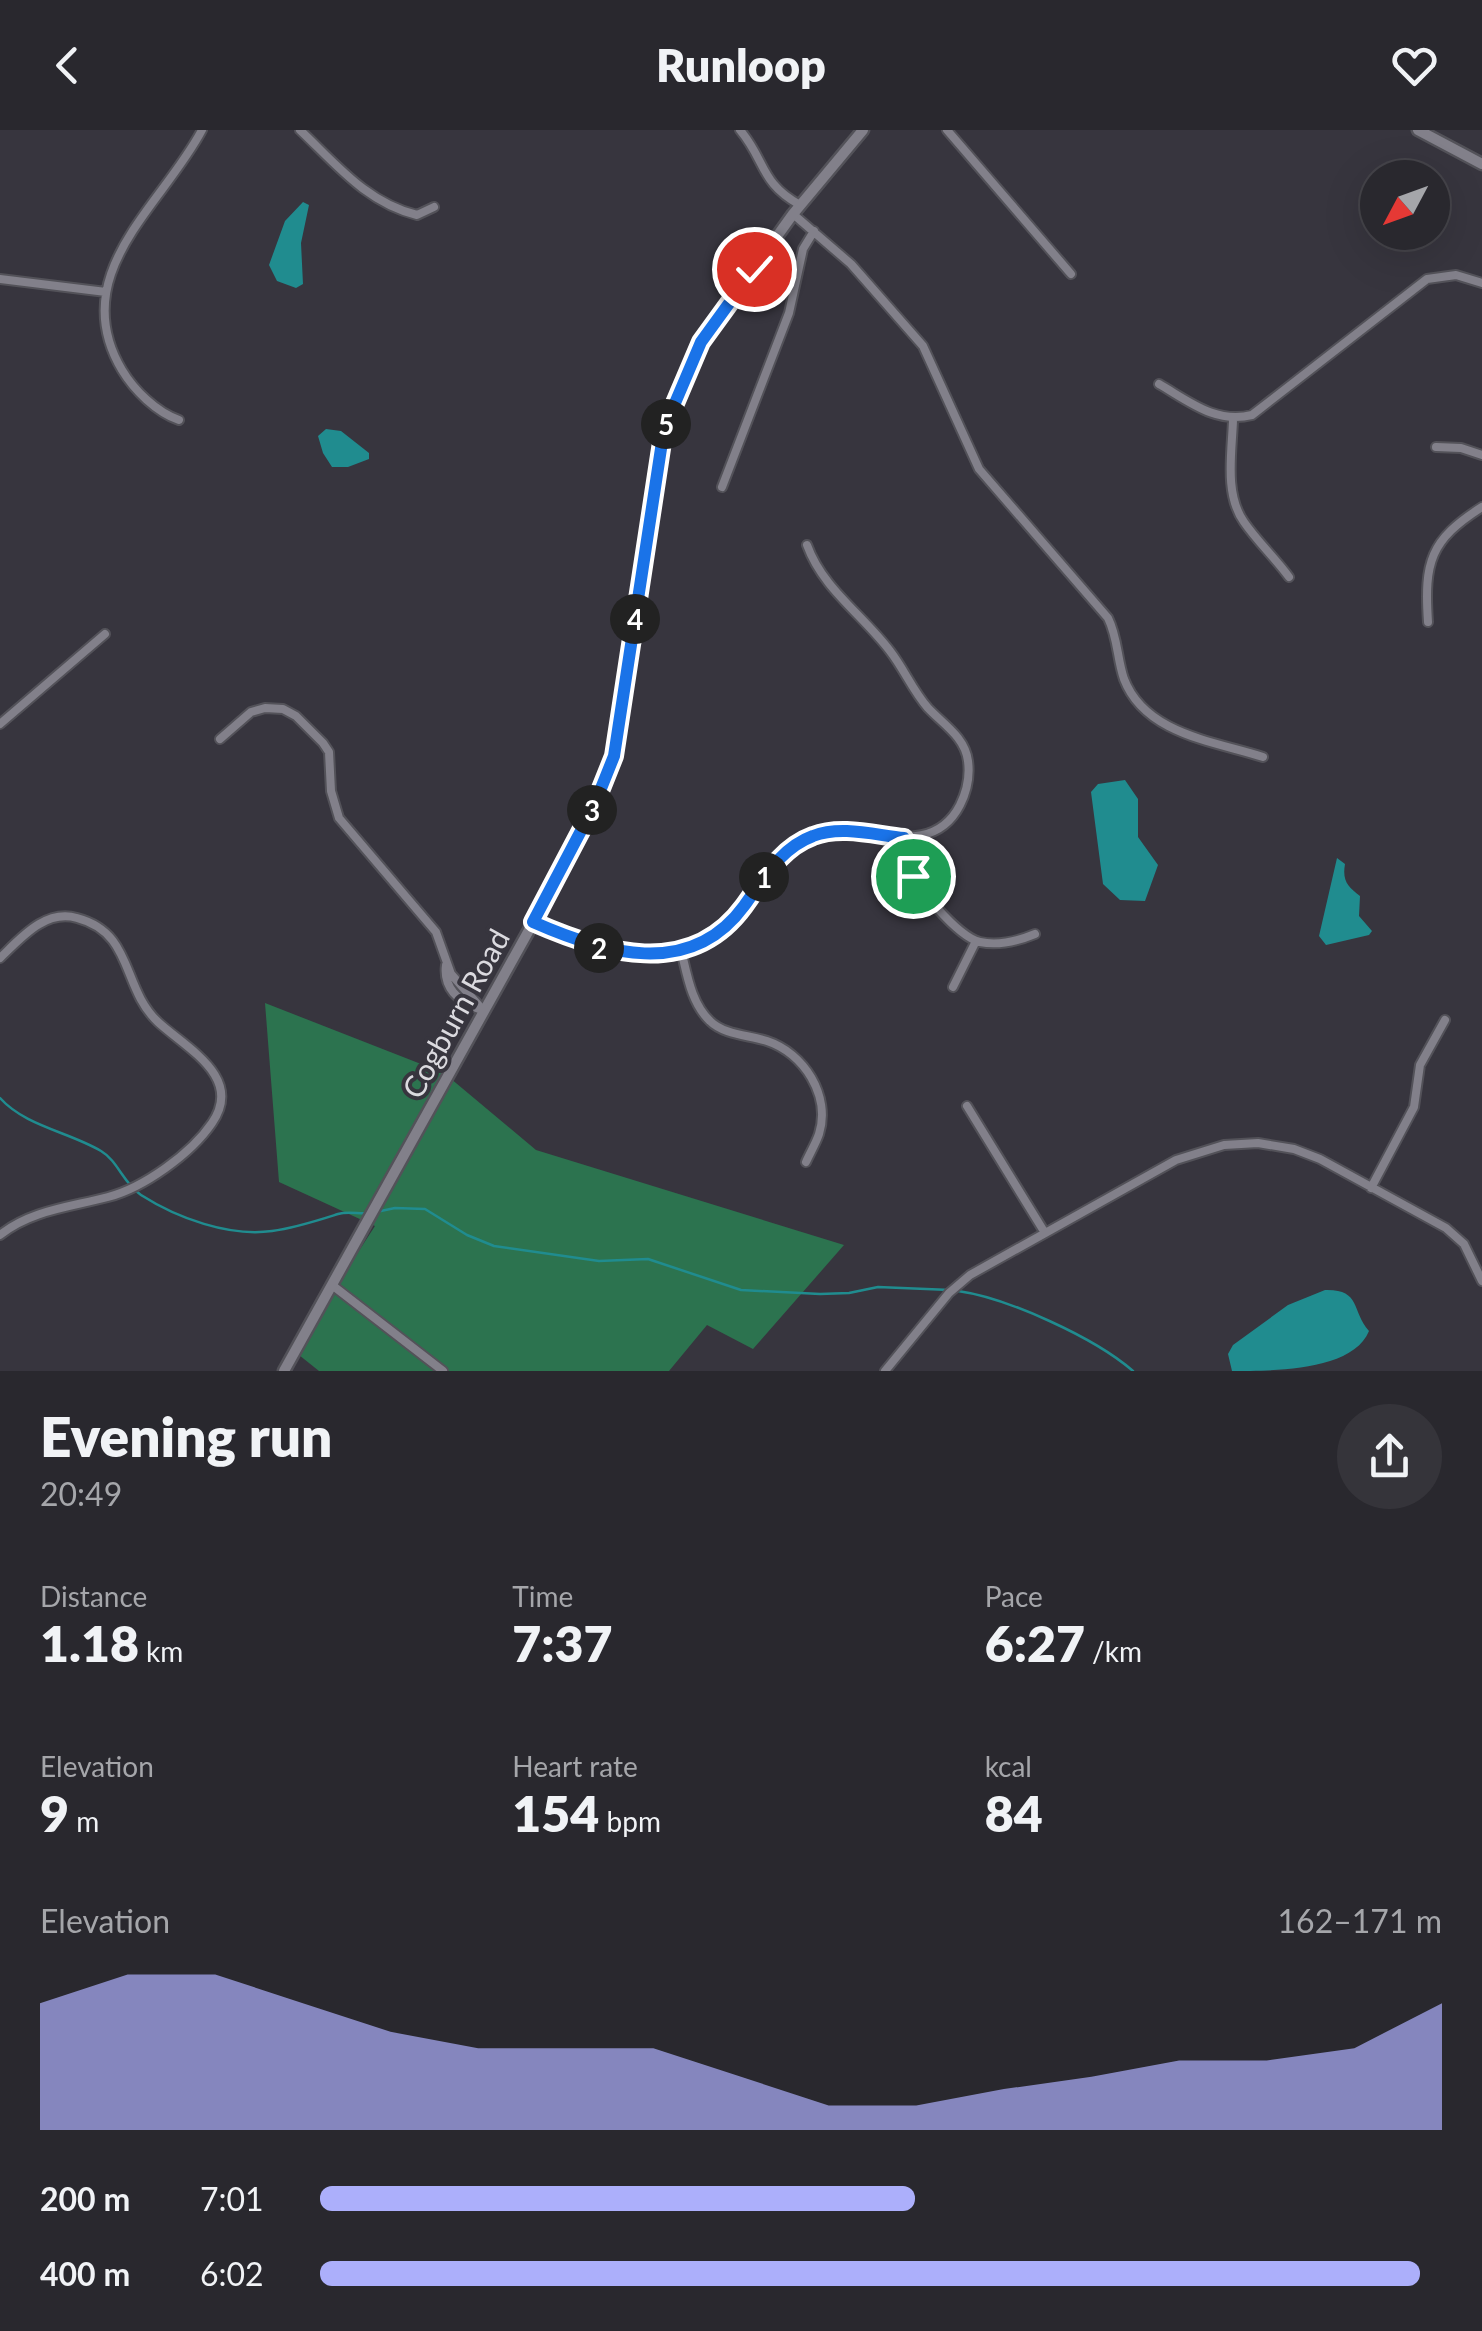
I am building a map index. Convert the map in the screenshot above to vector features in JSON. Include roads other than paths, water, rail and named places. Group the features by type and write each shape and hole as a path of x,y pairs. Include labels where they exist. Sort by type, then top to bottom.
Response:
{"street":[{"path":"179,420 145,398 120,367 107,330 106,292 120,249 202,130"},
{"path":"300,130 360,188 384,204 417,215 434,207"},
{"path":"740,130 768,181 814,231 852,264 922,346 979,468 1108,618 1116,636 1125,681 1140,706 1172,730 1263,757"},
{"name":"Cogburn Road","path":"284,1371 594,806 614,756 658,454 677,392 701,342 797,210 863,130"},
{"path":"947,130 1071,274"},
{"path":"1418,130 1482,164"},
{"path":"722,487 789,312 803,250 814,231"},
{"path":"1160,384 1208,414 1233,420 1256,413 1427,279 1456,275 1482,283"},
{"path":"0,278 106,292"},
{"path":"1233,420 1231,476 1235,503 1241,519 1289,578"},
{"path":"1436,448 1462,448 1482,455"},
{"path":"1428,622 1428,562 1452,528 1482,506"},
{"path":"533,922 608,950 647,954 680,950 709,940 724,928 779,858 802,841 840,830 904,838 933,831 956,812 969,775 965,746 924,704 887,647 825,580 807,545"},
{"path":"0,724 105,634"},
{"path":"220,738 251,712 283,709 296,716 329,752 331,791 339,818 436,932 450,988 464,1003 484,1010"},
{"path":"904,838 904,859 913,876 951,922 976,942 1000,943 1035,934"},
{"path":"0,958 31,928 52,918 70,916 96,923 111,935 140,999 156,1020 215,1072 221,1094 219,1112 210,1127 162,1171 140,1185 40,1213 0,1234"},
{"path":"953,987 976,942"},
{"path":"680,950 691,990 712,1023 777,1045 813,1079 822,1121 806,1162"},
{"path":"1371,1188 1414,1107 1420,1065 1444,1020"},
{"path":"968,1106 1045,1233"},
{"path":"886,1371 958,1284 1176,1160 1224,1144 1258,1143 1294,1149 1320,1159 1455,1235 1482,1280"},
{"path":"332,1286 443,1371"}],"water":[{"path":"303,202 309,205 301,243 303,284 296,288 277,281 269,265 285,221"},
{"path":"326,429 341,431 369,453 369,459 348,467 332,467 318,436"},
{"path":"1125,780 1138,799 1138,837 1158,865 1145,901 1120,900 1103,884 1091,792 1098,784"},
{"path":"1337,858 1345,864 1347,883 1360,896 1359,916 1372,931 1326,945 1319,936"},
{"path":"1325,1290 1345,1293 1354,1302 1369,1331 1360,1344 1347,1354 1310,1366 1232,1371 1228,1354 1233,1345 1288,1305"}],"waterway":[{"path":"0,1098 35,1122 101,1151 141,1195 204,1224 238,1231 272,1231 342,1213 369,1213"},
{"path":"376,1212 425,1209 467,1235 494,1246 599,1261 648,1259 741,1290 820,1294 878,1287 950,1290"},
{"path":"958,1291 1050,1321 1133,1371"}]}
